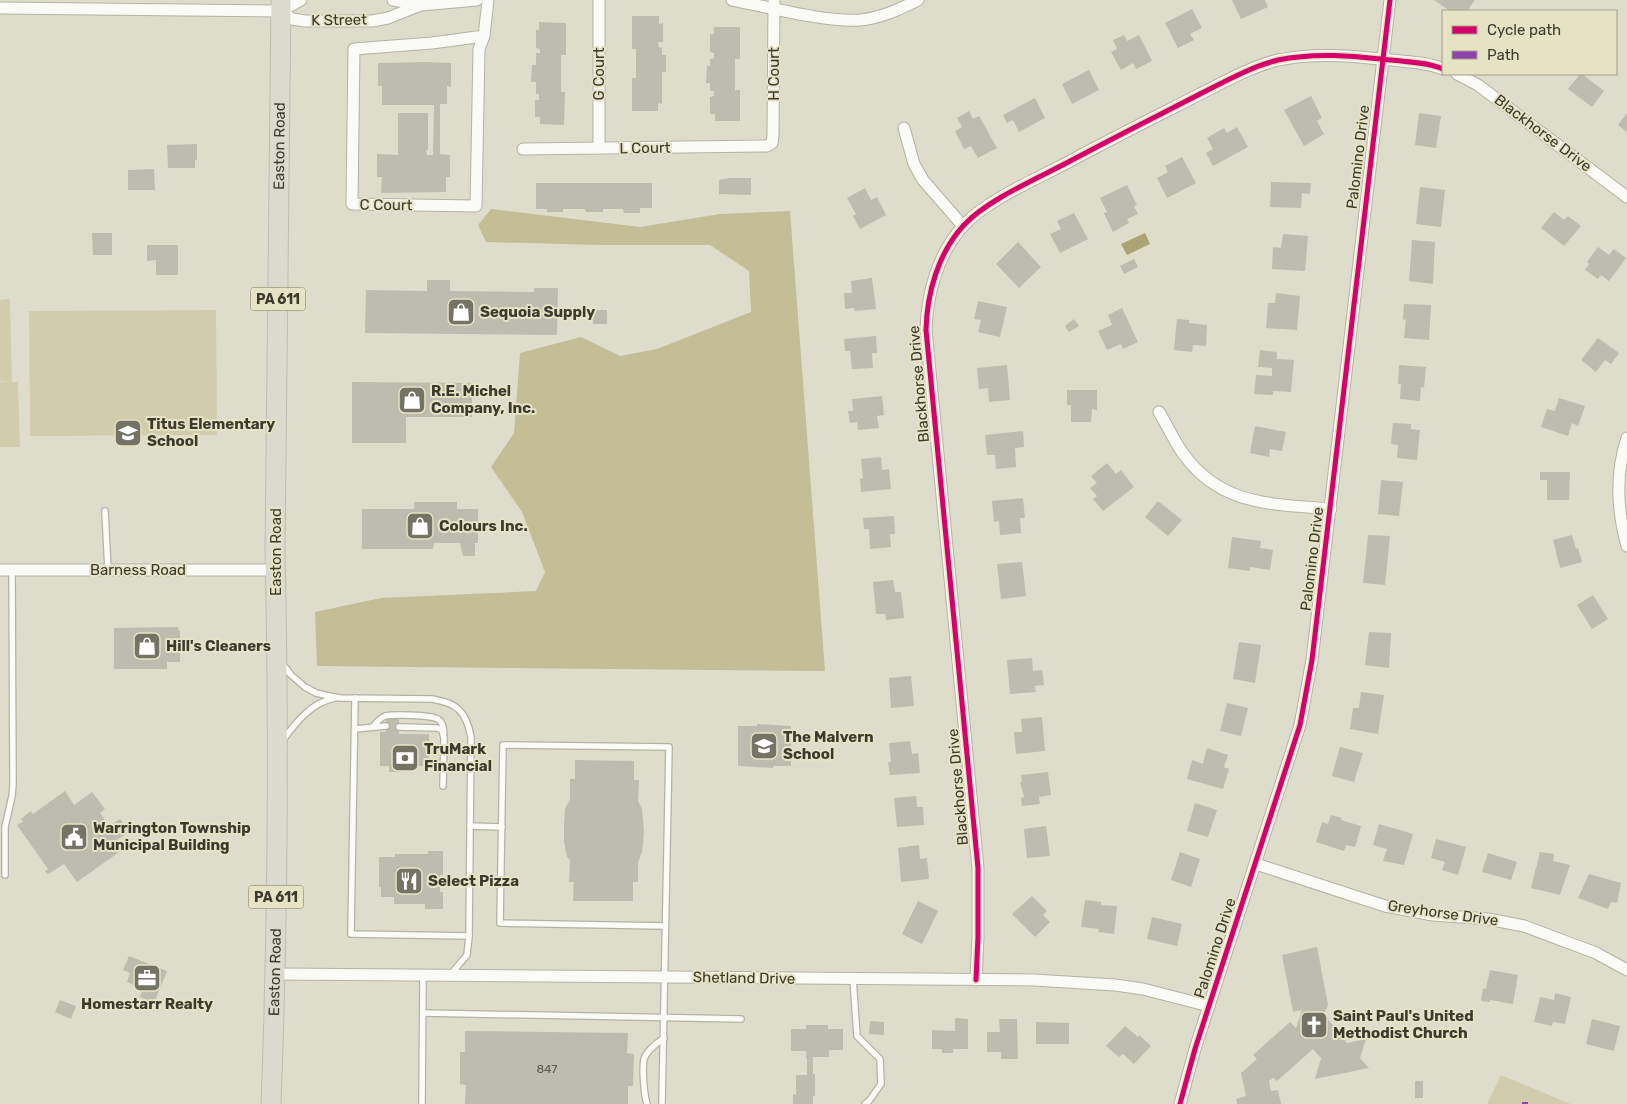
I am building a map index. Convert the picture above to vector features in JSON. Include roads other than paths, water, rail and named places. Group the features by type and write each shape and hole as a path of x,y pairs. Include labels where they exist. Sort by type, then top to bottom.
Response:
{"highway":[{"name":"Easton Road","path":"271,1104 276,974 276,570 281,6"}],"street":[{"name":"K Street","path":"301,0 281,6 292,19 306,21 372,21 388,18 421,5"},
{"name":"K Street","path":"393,0 421,5 477,0"},
{"name":"C Court","path":"484,36 432,44 354,50 352,204 476,206 479,50 484,36 488,0"},
{"name":"G Court","path":"599,0 599,148"},
{"path":"732,0 774,4 827,18 861,20 895,11 918,0"},
{"name":"Palomino Drive","path":"1180,1104 1195,1049 1300,725 1312,660 1331,509 1390,0"},
{"name":"H Court","path":"767,146 772,143 774,136 774,4"},
{"path":"0,8 281,6"},
{"name":"Blackhorse Drive","path":"976,980 978,868 926,330 929,295 949,245 963,226 991,203 1126,132 1260,66 1294,57 1325,54 1417,62 1442,68"},
{"name":"Blackhorse Drive","path":"1459,75 1478,84 1627,197"},
{"path":"904,128 914,164 923,180 963,226"},
{"name":"L Court","path":"523,149 767,146"},
{"path":"1159,412 1176,442 1195,469 1224,490 1250,501 1331,509"},
{"path":"1627,438 1618,479 1618,500 1627,546"},
{"name":"Barness Road","path":"6,570 276,570"},
{"name":"Greyhorse Drive","path":"1256,864 1385,906 1433,915 1488,919 1524,926 1596,954 1627,970"},
{"name":"Shetland Drive","path":"276,974 1034,980 1115,985 1143,989 1209,1006"}],"lane":[{"path":"105,511 108,570"},
{"path":"5,875 5,827 13,784 6,570"},
{"path":"277,656 291,675 305,687 340,698"},
{"path":"355,698 352,934 469,936"},
{"path":"276,750 300,718 314,706 329,699 432,698 454,705 464,714 468,721 471,736 469,936 467,955 449,975"},
{"path":"373,727 380,719 387,716 432,717 440,721 443,724 444,733 443,786"},
{"path":"355,729 386,726"},
{"path":"399,727 440,728 444,733"},
{"path":"662,1104 669,747 503,745 500,923 664,926"},
{"path":"470,826 502,827"},
{"path":"422,1104 424,975"},
{"path":"853,979 857,1036 880,1060 882,1084 865,1104"},
{"path":"423,1014 741,1019"},
{"path":"647,1104 644,1096 644,1059 649,1050 664,1038"}],"place":[{"name":"Sequoia Supply","path":"461,312"},
{"name":"R.E. Michel Company, Inc.","path":"412,400"},
{"name":"Titus Elementary School","path":"128,433"},
{"name":"Colours Inc.","path":"420,526"},
{"name":"Hill's Cleaners","path":"147,646"},
{"name":"The Malvern School","path":"764,746"},
{"name":"TruMark Financial","path":"405,758"},
{"name":"Warrington Township Municipal Building","path":"74,837"},
{"name":"Select Pizza","path":"409,881"},
{"name":"Homestarr Realty","path":"147,978"},
{"name":"Saint Paul's United Methodist Church","path":"1314,1025"}]}
